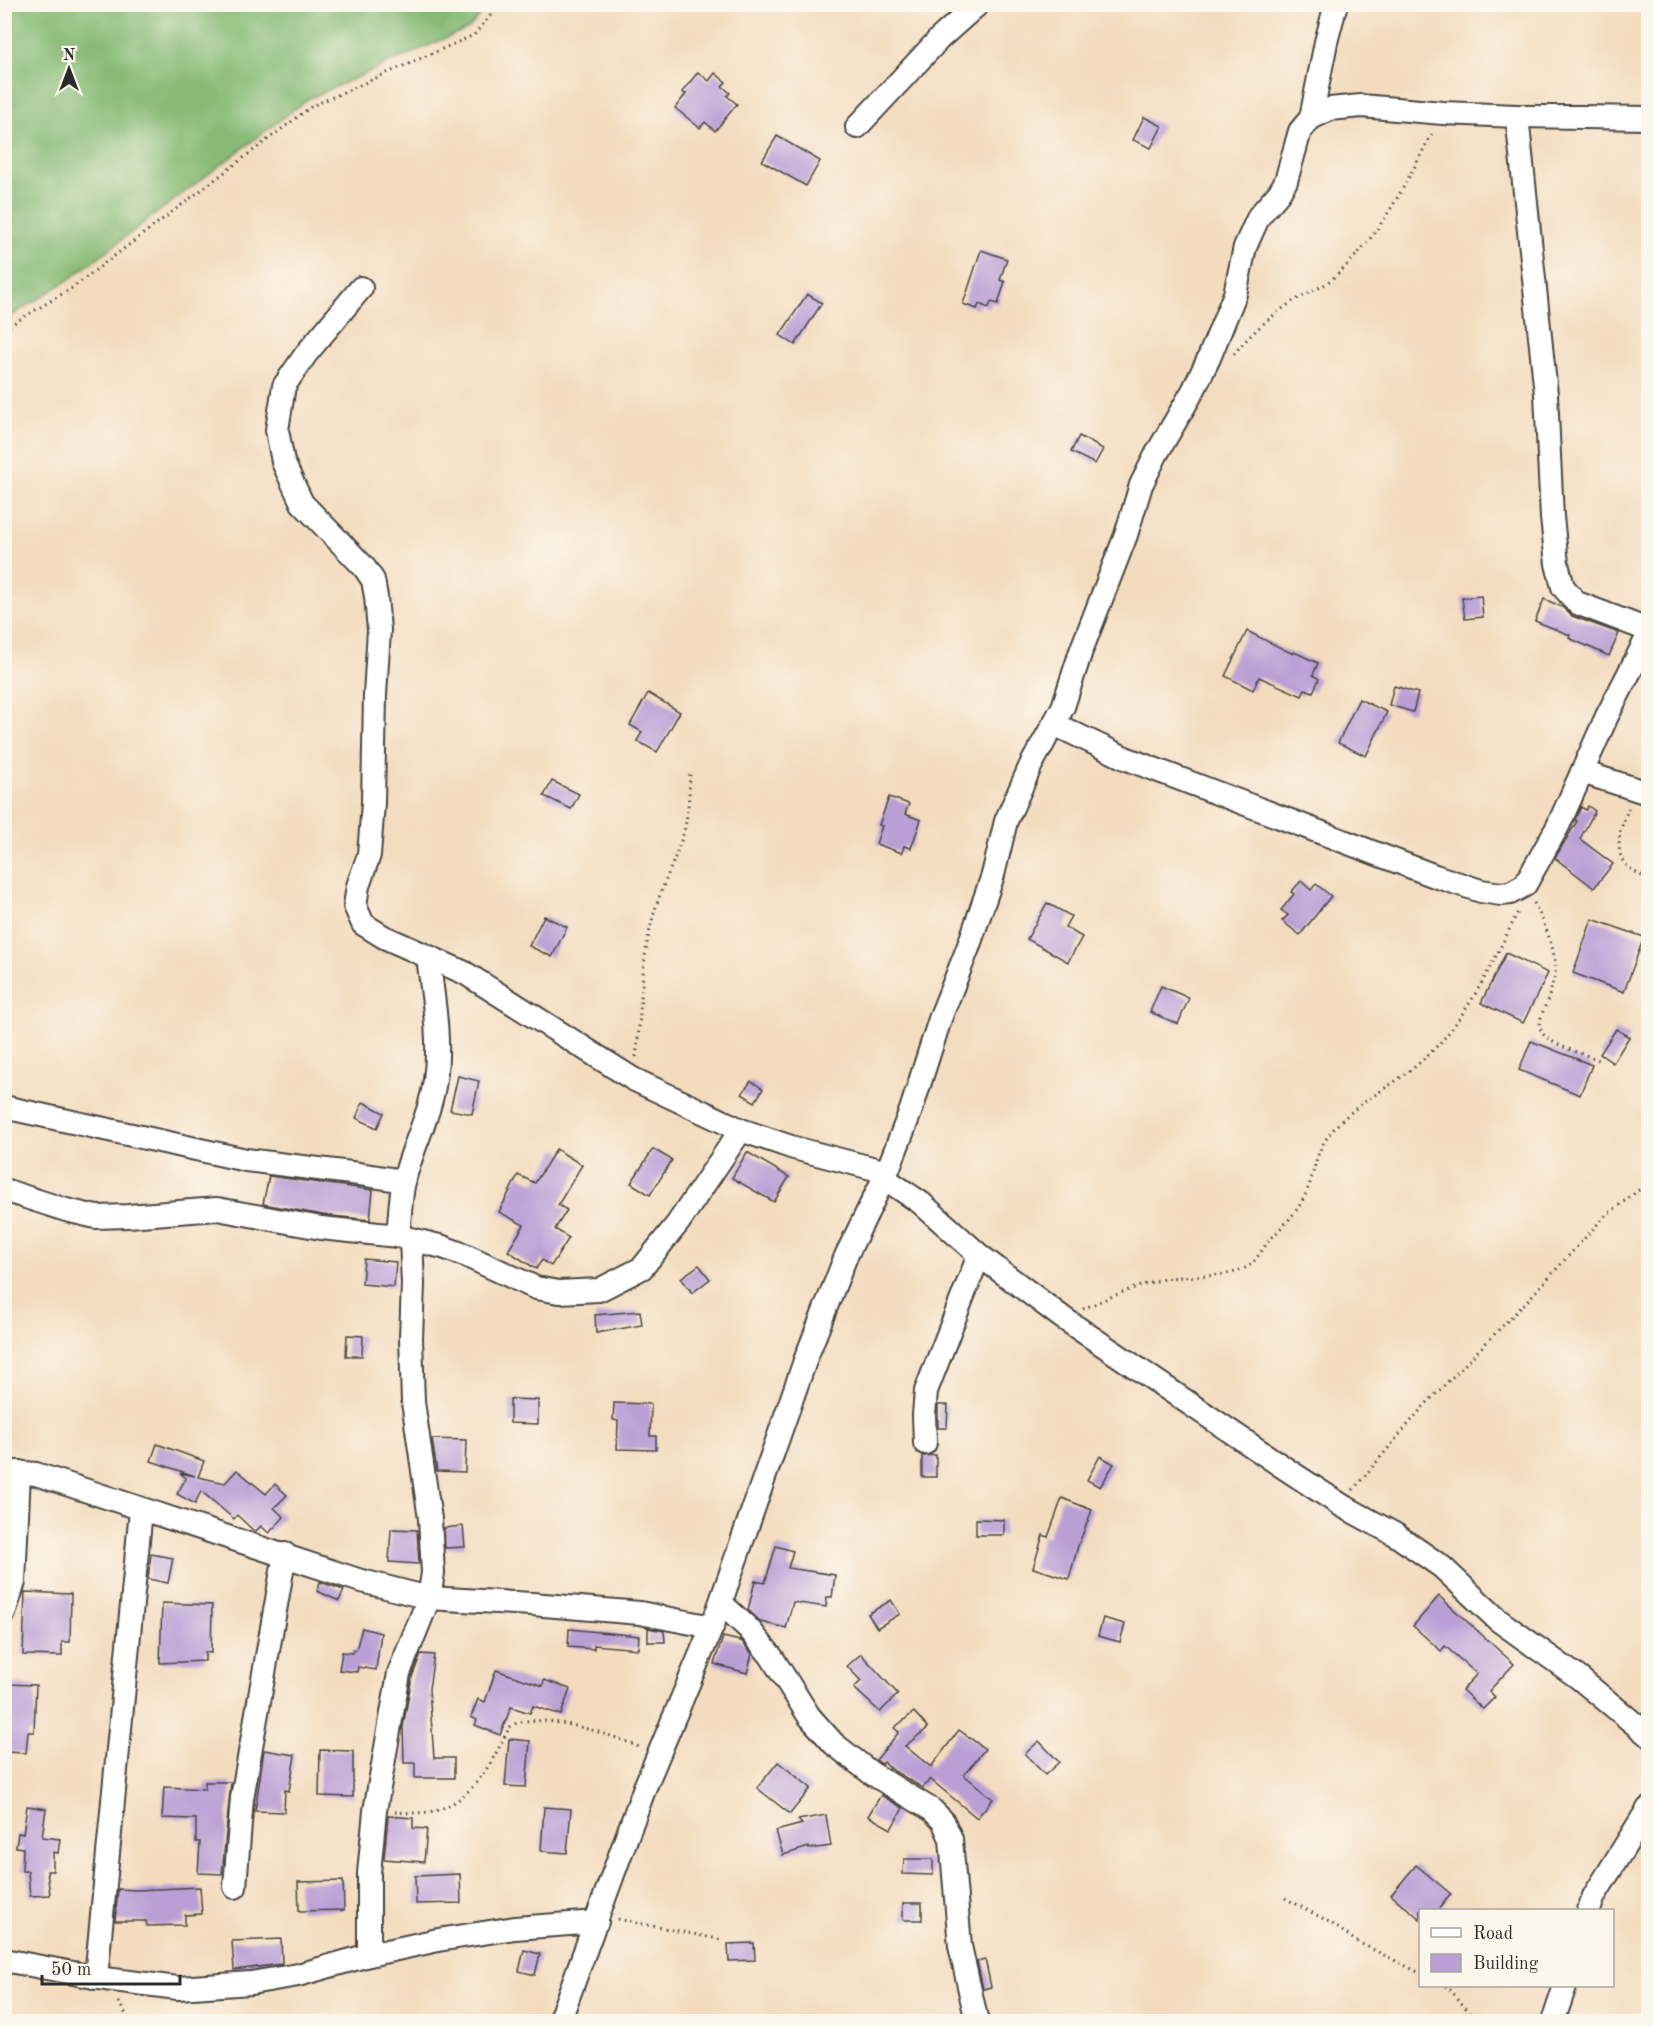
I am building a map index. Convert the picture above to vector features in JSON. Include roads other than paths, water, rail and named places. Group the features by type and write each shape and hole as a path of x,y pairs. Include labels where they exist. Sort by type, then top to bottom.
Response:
{"street":[{"path":"857,127 940,38 978,4"},
{"path":"1311,118 1336,4"},
{"path":"559,2022 645,1787 721,1603 806,1358 846,1256 885,1175 911,1110 941,1016 968,948 993,875 1006,821 1031,765 1063,707 1081,651 1126,535 1141,485 1156,453 1193,392 1205,367 1235,294 1245,247 1259,216 1286,181 1300,131 1311,118 1330,109 1361,106 1443,113 1648,118"},
{"path":"1517,116 1546,394 1552,517 1557,564 1563,587 1577,603 1648,630"},
{"path":"361,288 306,354 284,386 277,430 283,462 302,502 364,567 373,580 376,597 379,630 373,803 369,855 358,886 355,906 363,924 384,937 465,973 633,1079 741,1130 885,1175 921,1203 979,1255 1063,1318 1341,1505 1396,1535 1442,1567 1498,1620 1579,1678 1648,1735"},
{"path":"1054,724 1125,758 1435,876 1481,891 1510,893 1526,888 1558,826 1607,716 1648,636"},
{"path":"1582,772 1642,792"},
{"path":"369,1955 369,1873 375,1811 399,1672 429,1598 433,1573 430,1519 413,1402 411,1338 413,1284 404,1238 404,1181 431,1100 435,1079 434,1008 428,957"},
{"path":"4,1107 246,1160 404,1181"},
{"path":"4,1190 66,1210 96,1216 128,1216 217,1209 321,1228 404,1238 443,1247 467,1256 536,1288 559,1292 599,1290 642,1268 678,1223 741,1130"},
{"path":"926,1443 924,1415 926,1391 979,1255"},
{"path":"4,1613 14,1582 12,1471 36,1474 141,1510 285,1554 358,1580 429,1598 640,1613 712,1627"},
{"path":"96,1978 141,1510"},
{"path":"235,1887 242,1798 285,1554"},
{"path":"721,1603 749,1629 771,1656 809,1716 834,1744 871,1773 932,1810 943,1821 951,1839 960,1947 977,2022"},
{"path":"1590,1909 1594,1896 1648,1809"},
{"path":"4,1960 96,1978 178,1988 251,1983 298,1976 369,1955 438,1940 598,1919"},
{"path":"1553,2022 1565,1987"}]}
